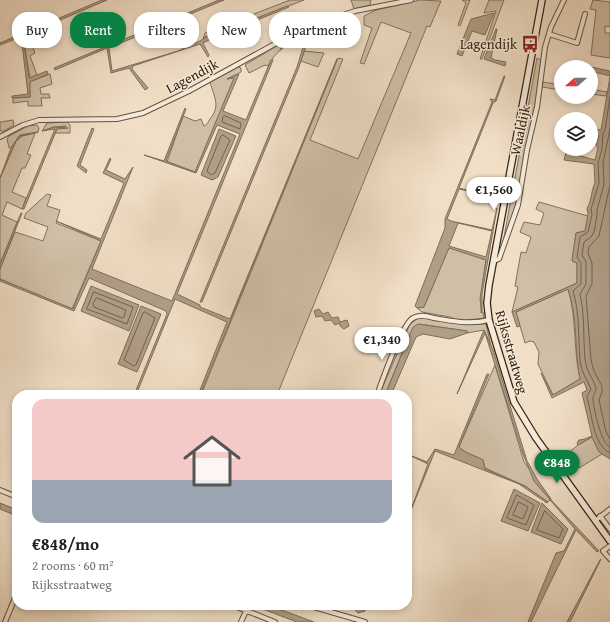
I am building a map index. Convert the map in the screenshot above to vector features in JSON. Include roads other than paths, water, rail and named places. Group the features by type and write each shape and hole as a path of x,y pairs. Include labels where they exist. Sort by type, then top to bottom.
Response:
{"street":[{"name":"Lagendijk","path":"0,137 23,125 39,120 117,119 143,114 189,91 304,28 355,11 411,0"},
{"name":"Rijksstraatweg","path":"542,0 487,296 489,320 514,402 527,425 551,460 610,541"},
{"name":"Waaldijk","path":"494,261 499,259 518,204 527,150 537,107 542,60 549,34 564,0"},
{"path":"549,34 577,43 585,14"},
{"path":"379,390 402,333 412,318 427,316 465,323 489,320"},
{"path":"545,463 551,460"},
{"path":"0,490 12,495"},
{"path":"595,521 610,509"},
{"path":"600,516 610,529"},
{"path":"610,546 603,551 610,559"},
{"path":"5,622 12,605"},
{"path":"324,610 364,622"},
{"path":"241,622 246,611 275,622"}],"water":[{"path":"102,0 107,0 79,12 74,12"},
{"path":"219,0 224,0 195,12 190,12"},
{"path":"287,6 289,7 277,12 272,12"},
{"path":"70,13 70,16 62,19 62,17"},
{"path":"269,13 269,15 261,18 261,16"},
{"path":"494,13 485,35 472,31 462,56 457,54 471,19"},
{"path":"496,29 491,58 506,62 505,66 484,59"},
{"path":"134,35 134,38 126,41 126,38"},
{"path":"207,36 207,41 203,43 209,55 208,57 199,41"},
{"path":"12,38 12,40 0,45 0,43"},
{"path":"22,48 25,48 29,78 47,71 48,74 30,82 30,97 12,98 12,96 28,94"},
{"path":"103,48 107,48 55,70 54,68"},
{"path":"107,48 109,48 112,71 188,48 133,66 132,69 148,88 145,90 129,68 111,73"},
{"path":"303,48 305,48 299,67 202,302 200,302 297,67"},
{"path":"337,59 202,390 200,390 227,322 175,299 138,390 136,390 167,314 166,311 89,278 74,311 0,281 0,279 73,309 101,241 56,221 101,239 124,183 103,173 110,158 111,159 106,170 125,179 133,167 92,269 172,301 240,134 217,125 196,173 144,155 164,161 185,108 186,109 166,161 195,172 234,78 227,79 239,74 223,111 246,120 271,60 273,60 177,294 200,305 200,307 230,319"},
{"path":"598,68 610,71 610,76 598,73"},
{"path":"505,76 459,188 490,196 459,189 447,219 492,230 497,208 482,294 482,312 480,299 486,260 449,248 424,307 417,308 415,306 445,228 445,219 492,102 490,99 495,100","holes":["458,223 492,231 486,257 449,246"]},
{"path":"610,77 610,459 599,452 592,437 578,445 577,443 579,440 592,436 582,393 587,390 584,382 552,398 541,373 553,395 580,379 575,322 568,289 516,312 520,326 517,327 512,312 577,283 577,263 572,261 576,233 585,231 588,214 587,208 595,183 594,164 564,160 565,156 581,156 595,160 596,156 598,156 598,129 601,130"},
{"path":"54,127 68,128 57,129 24,209 22,209 55,129 42,131"},
{"path":"92,128 94,129 80,165 87,170 86,173 77,166"},
{"path":"219,129 236,136 218,177 212,180 201,175"},
{"path":"38,132 22,136 16,141 0,178 11,148 19,136"},
{"path":"22,213 0,269 0,264"},
{"path":"91,286 139,305 129,331 81,311"},
{"path":"141,306 161,314 137,372 118,364"},
{"path":"319,309 323,314 328,312 332,318 338,317 340,322 347,320 349,326 344,329 340,326 340,323 335,325 331,320 325,321 322,316 316,317 314,311"},
{"path":"418,324 467,331 467,333 450,339 423,334 416,337 393,390 387,390 413,327"},
{"path":"484,330 493,350 527,461 552,501 599,551 597,552 576,530 531,622 528,622 556,553 564,551 575,529 534,481 523,454 485,333 457,394"},
{"path":"487,374 489,374 459,447 467,453 483,460 485,469 525,486 548,502 547,503 519,484 435,451 412,508 428,464 412,456 427,462 435,449 454,455"},
{"path":"514,489 540,503 528,531 501,521"},
{"path":"0,503 12,508 12,514 0,509"},
{"path":"542,503 568,529 561,544 531,532"},
{"path":"601,559 570,622 567,622 600,560"},
{"path":"265,610 282,610 314,622 297,622"},
{"path":"355,610 365,610 365,611 358,613"}],"place":[{"name":"Lagendijk","path":"530,44"}]}
